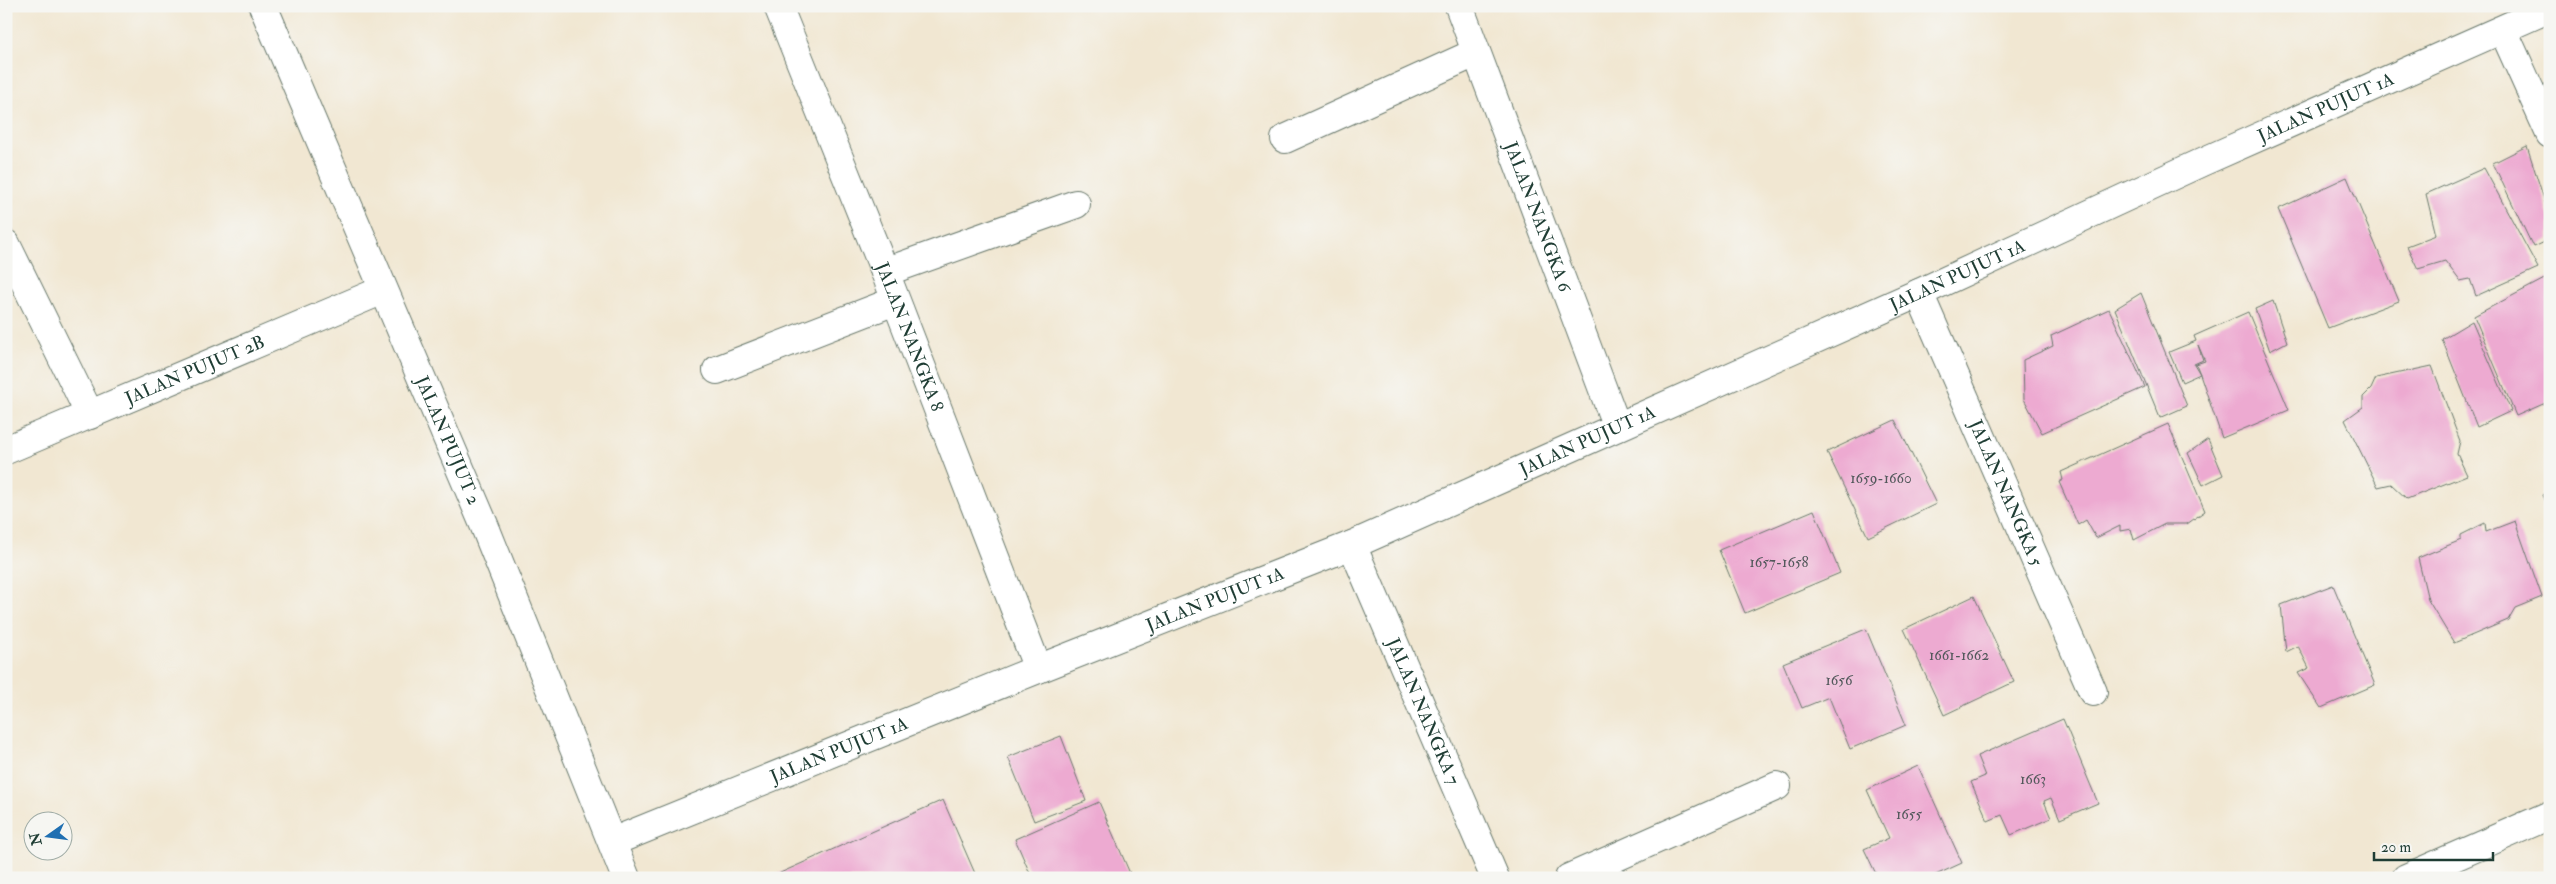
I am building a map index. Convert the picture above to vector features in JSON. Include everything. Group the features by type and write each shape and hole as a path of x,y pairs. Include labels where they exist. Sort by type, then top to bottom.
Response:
{"main road":[{"name":"JALAN PUJUT 2","path":"264,6 485,527 612,842 617,875"},
{"name":"JALAN NANGKA 8","path":"778,6 885,272 1038,669"},
{"name":"JALAN NANGKA 6","path":"1459,6 1475,53 1617,427"},
{"name":"JALAN PUJUT 1A","path":"612,842 1038,669 1352,545 1919,293 2202,162 2550,8"},
{"path":"2503,30 2550,134"},
{"path":"1285,139 1475,53"},
{"path":"885,272 1076,204"},
{"path":"6,244 90,415"},
{"name":"JALAN PUJUT 2B","path":"6,450 383,290"},
{"name":"JALAN NANGKA 5","path":"1919,293 2093,692"},
{"path":"717,370 895,301"},
{"name":"JALAN NANGKA 7","path":"1352,545 1495,878"},
{"path":"1568,878 1777,786"},
{"path":"2406,878 2550,815"}],"building":[{"path":"2527,146 2550,218 2550,239 2533,247 2493,163"},
{"path":"2484,168 2538,268 2476,296 2470,279 2460,281 2445,261 2418,269 2407,246 2436,235 2426,194"},
{"path":"2347,177 2399,301 2328,328 2278,209"},
{"path":"2550,276 2550,401 2516,416 2474,316"},
{"path":"2141,293 2187,406 2160,418 2115,309"},
{"path":"2273,301 2287,342 2270,351 2255,309"},
{"path":"2109,309 2145,387 2042,433 2024,399 2023,360 2053,346 2051,336"},
{"path":"2248,312 2289,410 2222,438 2200,374 2182,382 2169,352 2196,341 2194,336","holes":["2198,345 2205,361 2196,364 2200,374 2194,364 2203,360"]},
{"path":"2472,321 2511,411 2477,427 2442,339"},
{"path":"2432,366 2460,441 2457,454 2467,475 2407,499 2391,484 2378,487 2345,420 2363,407 2363,397 2371,389 2376,378"},
{"path":"1895,420 1936,504 1868,537 1827,452"},
{"path":"2168,424 2205,511 2187,524 2165,524 2134,540 2131,529 2120,531 2120,526 2096,538 2086,520 2078,525 2059,482 2063,480 2061,472"},
{"path":"2208,439 2223,475 2203,485 2188,453"},
{"path":"2550,490 2550,512 2543,495"},
{"path":"1814,510 1840,573 1745,613 1719,550"},
{"path":"2515,521 2542,597 2515,608 2508,620 2454,643 2428,600 2418,558 2461,540 2461,535 2485,523 2486,532"},
{"path":"2333,585 2375,685 2321,708 2298,673 2309,668 2298,646 2286,652 2281,605"},
{"path":"1974,596 2014,682 1944,715 1904,629"},
{"path":"1866,629 1906,725 1850,749 1829,697 1802,708 1783,663"},
{"path":"2063,719 2098,803 2060,819 2051,798 2044,801 2051,818 2011,835 2002,815 1988,821 1971,782 1985,776 1977,756"},
{"path":"1061,736 1086,801 1034,821 1008,757"},
{"path":"1918,766 1962,863 1929,878 1878,878 1864,849 1889,838 1867,790"},
{"path":"943,800 977,878 769,878"},
{"path":"1099,802 1132,878 1032,878 1015,839"}]}
